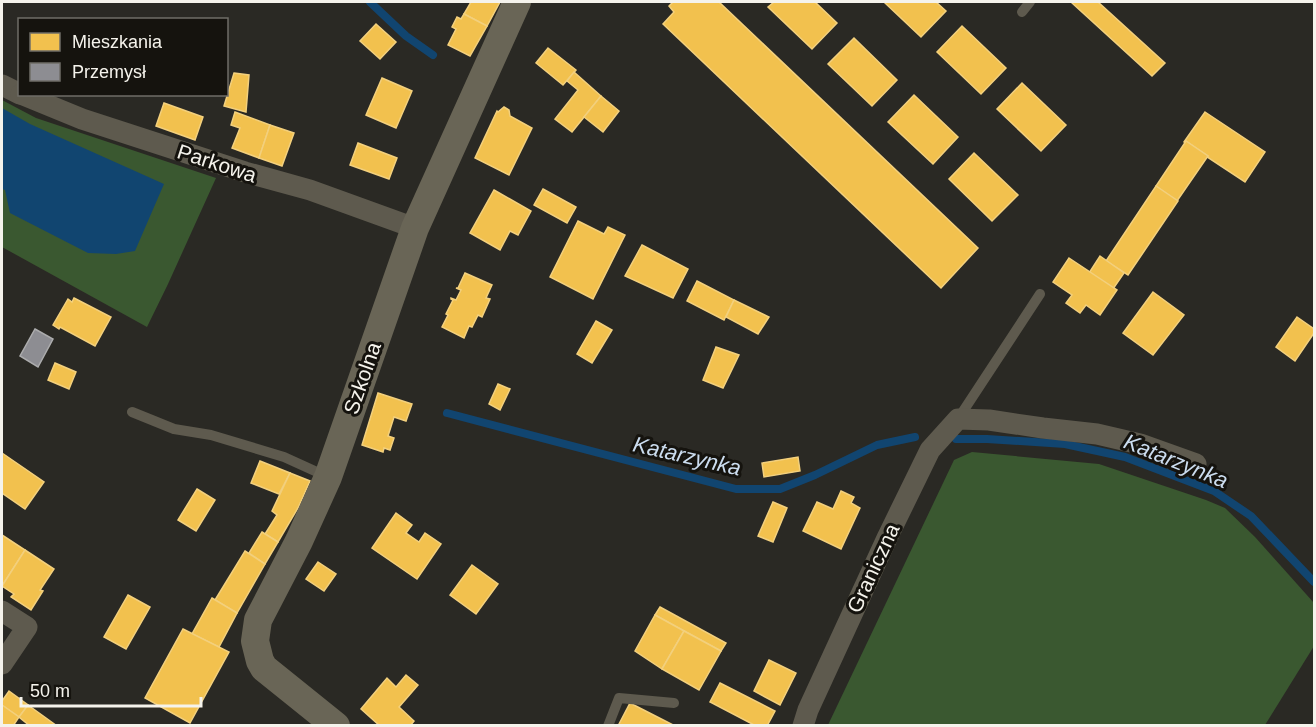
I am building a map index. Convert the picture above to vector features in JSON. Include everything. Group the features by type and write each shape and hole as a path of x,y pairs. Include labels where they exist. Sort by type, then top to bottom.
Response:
{"street":[{"name":"Szkolna","path":"336,726 264,668 255,641 258,620 299,541 328,477 415,228 517,2"},
{"name":"Parkowa","path":"2,86 18,93"},
{"name":"Parkowa","path":"25,96 82,119 245,172 310,190 415,228"},
{"path":"958,419 988,420 1097,434 1140,444 1196,464"},
{"name":"Graniczna","path":"803,726 808,710 883,546 930,450 958,419"},
{"path":"2,610 27,627 2,664"}],"lane":[{"path":"1022,12 1030,2"},
{"path":"958,419 1040,294"},
{"path":"132,412 174,429 211,435 284,457 328,477"},
{"path":"608,726 619,698 674,703"}],"green space":[{"path":"2,100 36,118 216,178 147,327 2,247"},
{"path":"972,452 1099,464 1225,508 1255,537 1314,603 1314,646 1265,725 828,725 954,460"}],"water":[{"path":"2,108 30,124 164,184 135,251 116,254 88,253 10,213 5,190 2,189"}],"building: Mieszkania":[{"path":"471,2 500,2 487,26 464,14"},
{"path":"673,2 719,2 978,248 941,288 663,24 674,12 669,6"},
{"path":"774,2 815,2 837,23 812,49 768,7"},
{"path":"884,2 936,2 946,11 921,37"},
{"path":"1071,2 1098,2 1165,63 1152,76"},
{"path":"464,14 487,26 470,56 448,45 456,29 452,27 457,17 461,19"},
{"path":"376,24 396,42 380,59 360,41"},
{"path":"962,26 1006,68 981,94 937,52"},
{"path":"854,38 897,80 872,106 828,64"},
{"path":"548,48 576,70 563,85 536,63"},
{"path":"574,72 601,96 572,132 555,119 578,90 567,81"},
{"path":"234,73 249,75 246,112 224,106"},
{"path":"382,78 412,91 396,128 366,115"},
{"path":"1022,83 1066,125 1041,151 997,109"},
{"path":"914,95 958,137 933,164 888,122"},
{"path":"601,96 619,111 603,132 584,117"},
{"path":"164,103 203,117 195,140 156,126"},
{"path":"504,107 509,110 510,116 532,128 509,175 475,158 497,111"},
{"path":"235,112 270,125 259,158 232,148 240,128 231,125"},
{"path":"1205,112 1265,152 1245,182 1186,141 1184,142"},
{"path":"270,125 294,133 282,166 259,158"},
{"path":"1186,141 1208,156 1177,201 1156,186"},
{"path":"358,143 397,158 389,179 350,165"},
{"path":"974,153 1018,195 992,221 949,179"},
{"path":"1156,186 1178,201 1128,275 1106,261"},
{"path":"543,189 576,207 567,223 534,205"},
{"path":"494,190 531,211 518,235 510,231 500,250 470,233"},
{"path":"578,221 604,234 608,227 625,235 593,299 550,277"},
{"path":"642,245 688,269 673,298 625,276"},
{"path":"1100,256 1124,273 1113,289 1089,273"},
{"path":"1069,258 1117,290 1100,315 1086,305 1080,313 1066,303 1072,295 1053,282"},
{"path":"465,273 492,285 486,298 490,299 482,317 478,315 472,327 469,326 464,338 442,327 453,300 451,298 456,300 461,290 456,288"},
{"path":"697,281 734,300 724,320 687,301"},
{"path":"1153,292 1184,315 1153,355 1123,333"},
{"path":"74,298 111,317 95,346 53,325 68,299 72,302"},
{"path":"734,300 769,317 758,334 726,317"},
{"path":"1297,317 1314,329 1314,333 1295,361 1276,347"},
{"path":"596,321 612,330 592,363 577,354"},
{"path":"716,347 739,355 723,388 703,380"},
{"path":"55,363 76,372 69,389 48,380"},
{"path":"498,384 510,389 500,410 489,404"},
{"path":"378,393 412,404 406,421 394,417 388,436 394,438 390,450 384,448 383,452 362,445"},
{"path":"2,453 44,482 25,509 2,493"},
{"path":"798,457 800,471 764,477 762,463"},
{"path":"260,461 290,473 279,494 251,483"},
{"path":"290,473 310,481 298,508 278,542 265,534 277,515 272,511"},
{"path":"197,489 215,500 196,531 178,520"},
{"path":"841,491 854,497 851,503 860,508 841,549 803,531 817,502 833,509"},
{"path":"773,502 787,508 773,542 758,536"},
{"path":"396,513 412,525 406,533 419,542 425,533 441,544 417,579 372,548"},
{"path":"262,532 278,542 265,564 249,553"},
{"path":"2,535 25,550 2,586"},
{"path":"25,550 54,569 40,590 43,591 31,610 11,597 14,594 2,586"},
{"path":"245,551 265,564 237,613 215,600"},
{"path":"318,562 336,574 324,591 306,579"},
{"path":"472,565 498,584 476,614 450,595"},
{"path":"128,595 150,607 126,649 104,637"},
{"path":"212,598 237,613 219,647 192,634"},
{"path":"660,607 726,643 721,651 655,615"},
{"path":"655,615 684,631 662,669 635,651"},
{"path":"183,629 229,652 190,723 145,698"},
{"path":"684,631 721,651 699,690 662,669"},
{"path":"769,660 796,673 780,705 754,691"},
{"path":"406,675 418,685 399,707 414,721 410,726 380,726 361,709 387,678 396,687"},
{"path":"720,683 775,711 767,726 756,726 710,702"},
{"path":"9,691 28,705 19,717 2,705"},
{"path":"630,703 675,726 618,726"},
{"path":"2,705 19,717 13,726 2,726"},
{"path":"28,705 57,726 30,726 19,717"}],"building: Przemysł":[{"path":"35,329 53,339 38,367 20,356"}],"waterway":[{"path":"370,2 406,36 433,55"},
{"name":"Katarzynka","path":"447,413 736,489 780,489 877,445 915,437"},
{"name":"Katarzynka","path":"956,439 1065,444 1125,457 1214,491 1251,516 1314,582"}]}
